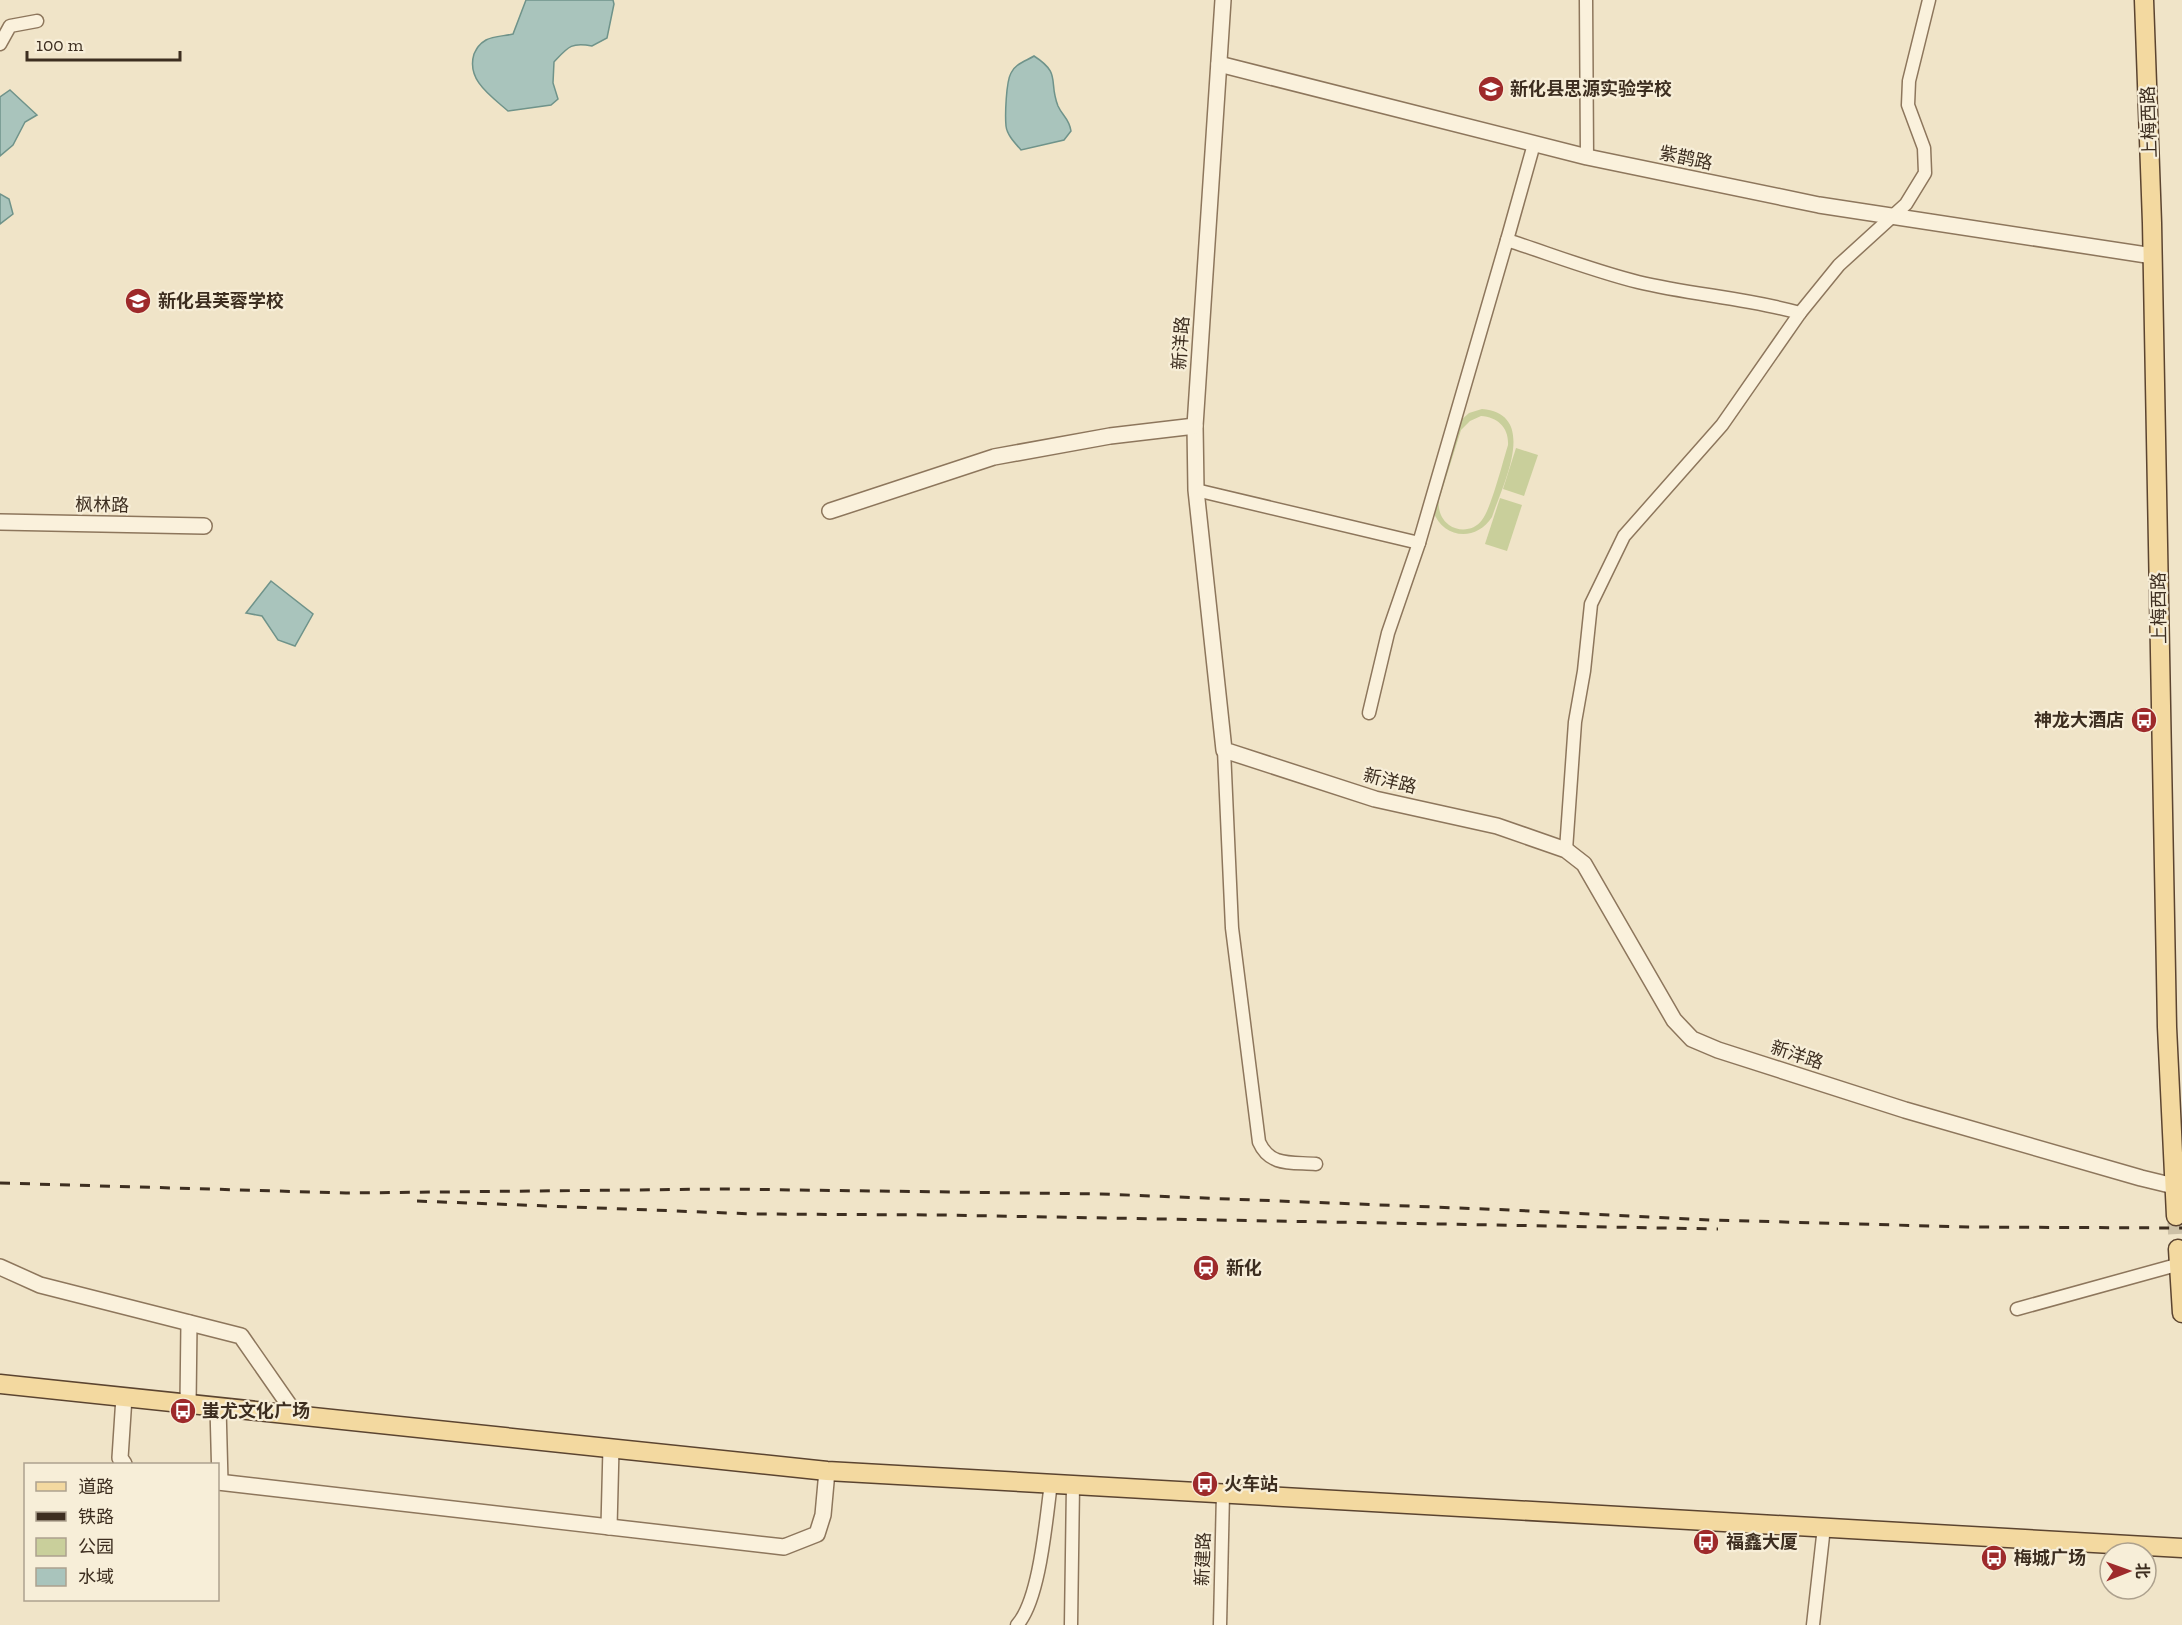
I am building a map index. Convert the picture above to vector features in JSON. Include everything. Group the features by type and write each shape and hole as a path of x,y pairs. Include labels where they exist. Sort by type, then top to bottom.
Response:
{"main road":[{"name":"上梅西路","path":"2144,0 2153,256 2167,1015 2176,1216"},
{"path":"2180,1260 2182,1313"},
{"path":"0,1384 827,1471 2182,1548"}],"street":[{"name":"新洋路","path":"1223,0 1195,426 1196,490 1224,750 1375,799 1497,826 1566,850 1584,864 1674,1020 1692,1039 1718,1050 1905,1110 2174,1186"},
{"path":"1586,0 1587,157"},
{"path":"1566,850 1575,722 1584,671 1591,604 1624,536 1722,425 1800,313 1839,265 1894,217 1906,204 1925,173 1924,148 1908,105 1908,93 1929,0"},
{"path":"0,44 10,26 38,21"},
{"name":"紫鹊路","path":"1219,64 1587,157 1819,205 2153,256"},
{"path":"1369,713 1388,633 1419,543 1534,144"},
{"path":"1507,240 1638,282 1721,298 1769,304 1800,313"},
{"path":"830,511 994,457 1110,436 1195,426"},
{"path":"1196,490 1419,543"},
{"name":"枫林路","path":"0,522 204,526"},
{"path":"1224,750 1232,928 1258,1142 1263,1152 1276,1161 1316,1164"},
{"path":"2016,1309 2180,1260"},
{"path":"0,1267 40,1286 241,1335 296,1415"},
{"path":"188,1404 189,1323"},
{"path":"123,1463 120,1458 124,1397"},
{"path":"218,1407 219,1463"},
{"path":"609,1527 611,1448"},
{"path":"219,1482 784,1548 817,1534 823,1515 827,1471"},
{"path":"1017,1625 1024,1617 1036,1579 1051,1483"},
{"path":"1071,1625 1073,1485"},
{"name":"新建路","path":"1220,1625 1223,1493"},
{"path":"1813,1625 1824,1527"}],"green space":[{"path":"1482,409 1499,414 1509,424 1513,437 1512,453 1509,471 1492,517 1477,531 1460,534 1444,527 1433,511 1459,422 1469,413","holes":["1481,416 1501,424 1507,433 1508,445 1493,496 1482,520 1475,526 1457,529 1449,525 1442,516 1439,510 1439,500 1461,430 1470,421"]},
{"path":"1516,448 1538,455 1524,496 1503,489"},
{"path":"1500,498 1522,505 1507,551 1485,544"}],"water":[{"path":"526,0 613,0 614,4 607,38 592,46 574,45 554,62 553,83 558,99 551,105 508,111 482,87 477,80 472,63 478,46 492,38 513,34"},
{"path":"1034,56 1043,62 1051,73 1058,106 1069,123 1071,131 1064,140 1021,150 1012,139 1006,126 1007,91 1009,77 1013,70"},
{"path":"10,90 37,115 25,122 13,145 0,156 0,97"},
{"path":"0,194 9,199 13,214 0,224"},
{"path":"271,581 313,614 295,646 278,640 262,616 246,613"}],"tunnel":[{"path":"2176,1216 2178,1249"}],"railway":[{"path":"0,1183 346,1193 723,1189 1101,1194 1711,1220 1968,1227 2182,1228"},
{"path":"417,1201 755,1214 940,1215 1718,1229"}],"place":[{"name":"新化县思源实验学校","path":"1491,89"},
{"name":"新化县芙蓉学校","path":"138,301"},
{"name":"神龙大酒店","path":"2144,720"},
{"name":"新化","path":"1206,1268"},
{"name":"蚩尤文化广场","path":"183,1411"},
{"name":"火车站","path":"1205,1484"},
{"name":"福鑫大厦","path":"1706,1542"},
{"name":"梅城广场","path":"1994,1558"}]}
